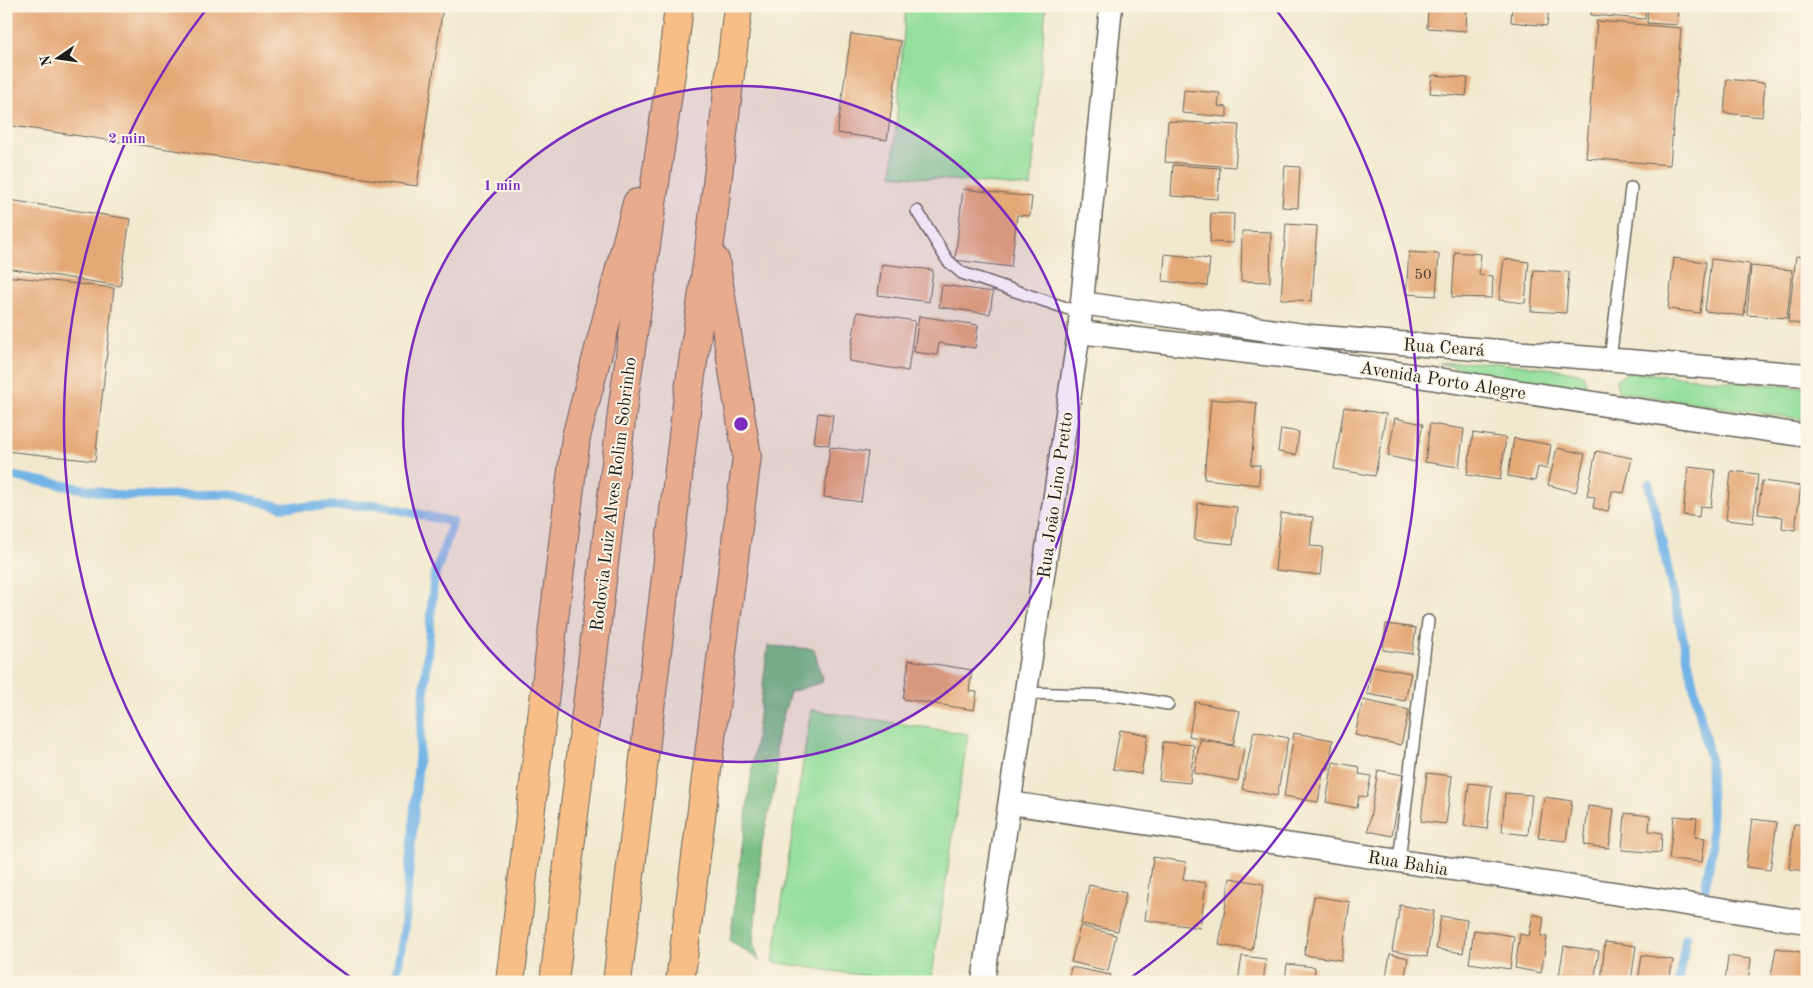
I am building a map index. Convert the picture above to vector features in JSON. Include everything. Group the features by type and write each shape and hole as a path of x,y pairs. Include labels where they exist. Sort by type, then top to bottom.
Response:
{"highway":[{"name":"Rodovia Luiz Alves Rolim Sobrinho","path":"554,982 623,404 679,6"},
{"path":"617,982 686,412 711,235 738,6"},
{"path":"510,982 576,437 672,66"},
{"path":"680,982 747,456 711,235"}],"street":[{"name":"Rua João Lino Pretto","path":"983,982 1081,316 1112,6"},
{"name":"Rua Ceará","path":"1081,316 1807,375"},
{"name":"Avenida Porto Alegre","path":"1081,316 1307,359 1807,436"},
{"path":"1307,359 1310,336"},
{"name":"Rua Bahia","path":"1010,802 1807,922"}],"lane":[{"path":"1610,360 1631,188"},
{"path":"917,211 948,261 962,273 1081,316"},
{"path":"1400,861 1428,621"},
{"path":"1026,693 1121,696 1168,704"}],"green space":[{"path":"906,6 1046,6 1031,187 892,175"},
{"path":"1490,362 1556,369 1582,374 1586,382 1583,388 1529,382 1439,363"},
{"path":"1628,372 1807,388 1807,420 1618,392 1616,380"},
{"path":"768,646 814,649 823,682 790,692 776,741 777,776 762,843 753,944 759,960 730,941"},
{"path":"811,710 968,734 931,982 905,982 773,962"}],"building":[{"path":"6,6 443,6 417,186 6,125"},
{"path":"1428,6 1467,6 1466,31 1427,28"},
{"path":"1512,6 1549,6 1547,26 1511,22"},
{"path":"1592,6 1646,6 1645,19 1591,15"},
{"path":"1648,6 1678,6 1677,25 1647,23"},
{"path":"1597,21 1681,28 1670,165 1586,158"},
{"path":"851,34 901,41 887,140 837,133"},
{"path":"1432,75 1468,78 1466,96 1430,93"},
{"path":"1727,79 1765,83 1762,117 1724,113"},
{"path":"1805,82 1807,82 1807,122 1801,121"},
{"path":"1184,90 1220,93 1218,106 1227,107 1227,117 1182,113"},
{"path":"1168,121 1239,125 1235,167 1165,162"},
{"path":"1173,165 1220,168 1218,199 1171,196"},
{"path":"1285,166 1300,167 1298,208 1282,207"},
{"path":"963,189 1032,197 1030,216 1017,215 1011,267 955,260"},
{"path":"9,200 130,219 120,286 6,268 6,219"},
{"path":"1211,213 1234,214 1233,243 1210,242"},
{"path":"1286,224 1317,226 1312,301 1281,299"},
{"path":"1242,231 1271,232 1270,282 1241,281"},
{"path":"1409,252 1439,254 1436,296 1406,294"},
{"path":"1455,252 1481,254 1479,275 1493,276 1492,298 1452,297"},
{"path":"1165,254 1210,259 1207,286 1163,281"},
{"path":"1796,256 1807,257 1807,325 1788,322"},
{"path":"1674,258 1706,262 1700,313 1668,309"},
{"path":"1504,259 1529,262 1525,303 1499,300"},
{"path":"1711,259 1750,264 1744,316 1705,311"},
{"path":"882,264 933,270 929,302 878,295"},
{"path":"1751,266 1792,270 1787,318 1747,315"},
{"path":"1534,270 1569,272 1566,313 1531,311"},
{"path":"6,276 114,288 95,461 6,451"},
{"path":"942,285 993,292 990,314 939,307"},
{"path":"857,312 915,321 908,371 849,361"},
{"path":"919,316 978,325 975,348 939,343 937,355 914,352"},
{"path":"1211,399 1257,403 1251,465 1260,465 1259,485 1204,479"},
{"path":"1344,407 1386,414 1375,476 1334,469"},
{"path":"818,413 833,415 829,445 814,443"},
{"path":"1395,418 1423,424 1415,462 1388,456"},
{"path":"1430,424 1464,429 1459,467 1425,462"},
{"path":"1281,429 1299,432 1296,455 1278,452"},
{"path":"1473,433 1506,438 1500,480 1467,475"},
{"path":"1514,438 1551,445 1547,469 1538,467 1535,481 1508,476"},
{"path":"830,447 868,452 861,502 824,497"},
{"path":"1557,448 1585,454 1576,492 1548,485"},
{"path":"1596,451 1632,458 1624,493 1612,491 1608,511 1593,508 1595,497 1587,496"},
{"path":"1688,467 1715,470 1711,507 1700,506 1699,517 1683,515"},
{"path":"1731,471 1758,474 1753,523 1726,520"},
{"path":"1762,481 1801,486 1795,530 1782,528 1783,517 1758,514"},
{"path":"1198,503 1237,507 1233,544 1194,540"},
{"path":"1281,513 1313,517 1310,546 1323,547 1320,575 1275,570"},
{"path":"1386,624 1416,628 1412,654 1383,650"},
{"path":"909,660 972,670 969,691 977,692 974,710 903,699"},
{"path":"1372,666 1411,673 1405,701 1367,694"},
{"path":"1363,700 1409,710 1401,745 1355,735"},
{"path":"1195,702 1240,711 1233,745 1189,736"},
{"path":"1120,730 1148,735 1141,774 1113,769"},
{"path":"1254,731 1288,738 1277,796 1242,789"},
{"path":"1294,733 1333,740 1329,769 1324,768 1318,802 1284,796"},
{"path":"1200,740 1244,748 1238,781 1194,773"},
{"path":"1163,742 1194,745 1190,783 1159,780"},
{"path":"1333,762 1360,767 1359,774 1371,776 1367,797 1359,796 1357,808 1326,802"},
{"path":"1378,770 1403,775 1392,836 1368,831"},
{"path":"1427,773 1452,776 1446,824 1421,821"},
{"path":"1469,783 1492,786 1487,829 1464,826"},
{"path":"1505,793 1532,795 1528,835 1502,832"},
{"path":"1544,797 1572,801 1566,841 1538,838"},
{"path":"1588,806 1614,809 1609,848 1584,845"},
{"path":"1625,813 1650,816 1649,831 1662,833 1661,853 1622,850"},
{"path":"1674,816 1697,818 1695,837 1705,838 1702,862 1669,859"},
{"path":"1752,819 1777,822 1770,870 1746,867"},
{"path":"1794,824 1807,825 1807,871 1789,869"},
{"path":"1153,857 1186,862 1183,879 1206,883 1200,928 1145,920"},
{"path":"1230,878 1264,884 1252,950 1219,945"},
{"path":"1089,885 1126,893 1118,931 1081,924"},
{"path":"1314,896 1350,902 1341,960 1304,955"},
{"path":"1400,905 1434,911 1427,957 1392,951"},
{"path":"1533,914 1544,917 1541,936 1547,937 1541,973 1515,968 1520,934 1529,936"},
{"path":"1441,916 1467,920 1463,953 1436,949"},
{"path":"1080,926 1116,935 1108,971 1071,962"},
{"path":"1474,930 1514,936 1510,969 1469,963"},
{"path":"1605,942 1636,946 1631,982 1601,982"},
{"path":"1564,946 1599,951 1594,982 1558,982"},
{"path":"1776,948 1807,953 1802,982 1770,982"},
{"path":"1390,954 1408,958 1404,982 1385,982"},
{"path":"1642,955 1673,960 1669,982 1638,982"},
{"path":"1242,956 1266,959 1263,982 1238,982"},
{"path":"1728,956 1751,959 1748,982 1725,982"},
{"path":"1287,964 1315,967 1314,982 1285,982"},
{"path":"1071,967 1111,975 1109,982 1068,982"}],"waterway":[{"path":"6,475 123,496 230,494 281,507 378,505 453,522 434,578 404,931 395,982"},
{"path":"1649,484 1710,760 1712,849 1705,888"},
{"path":"1679,982 1686,938"}]}
